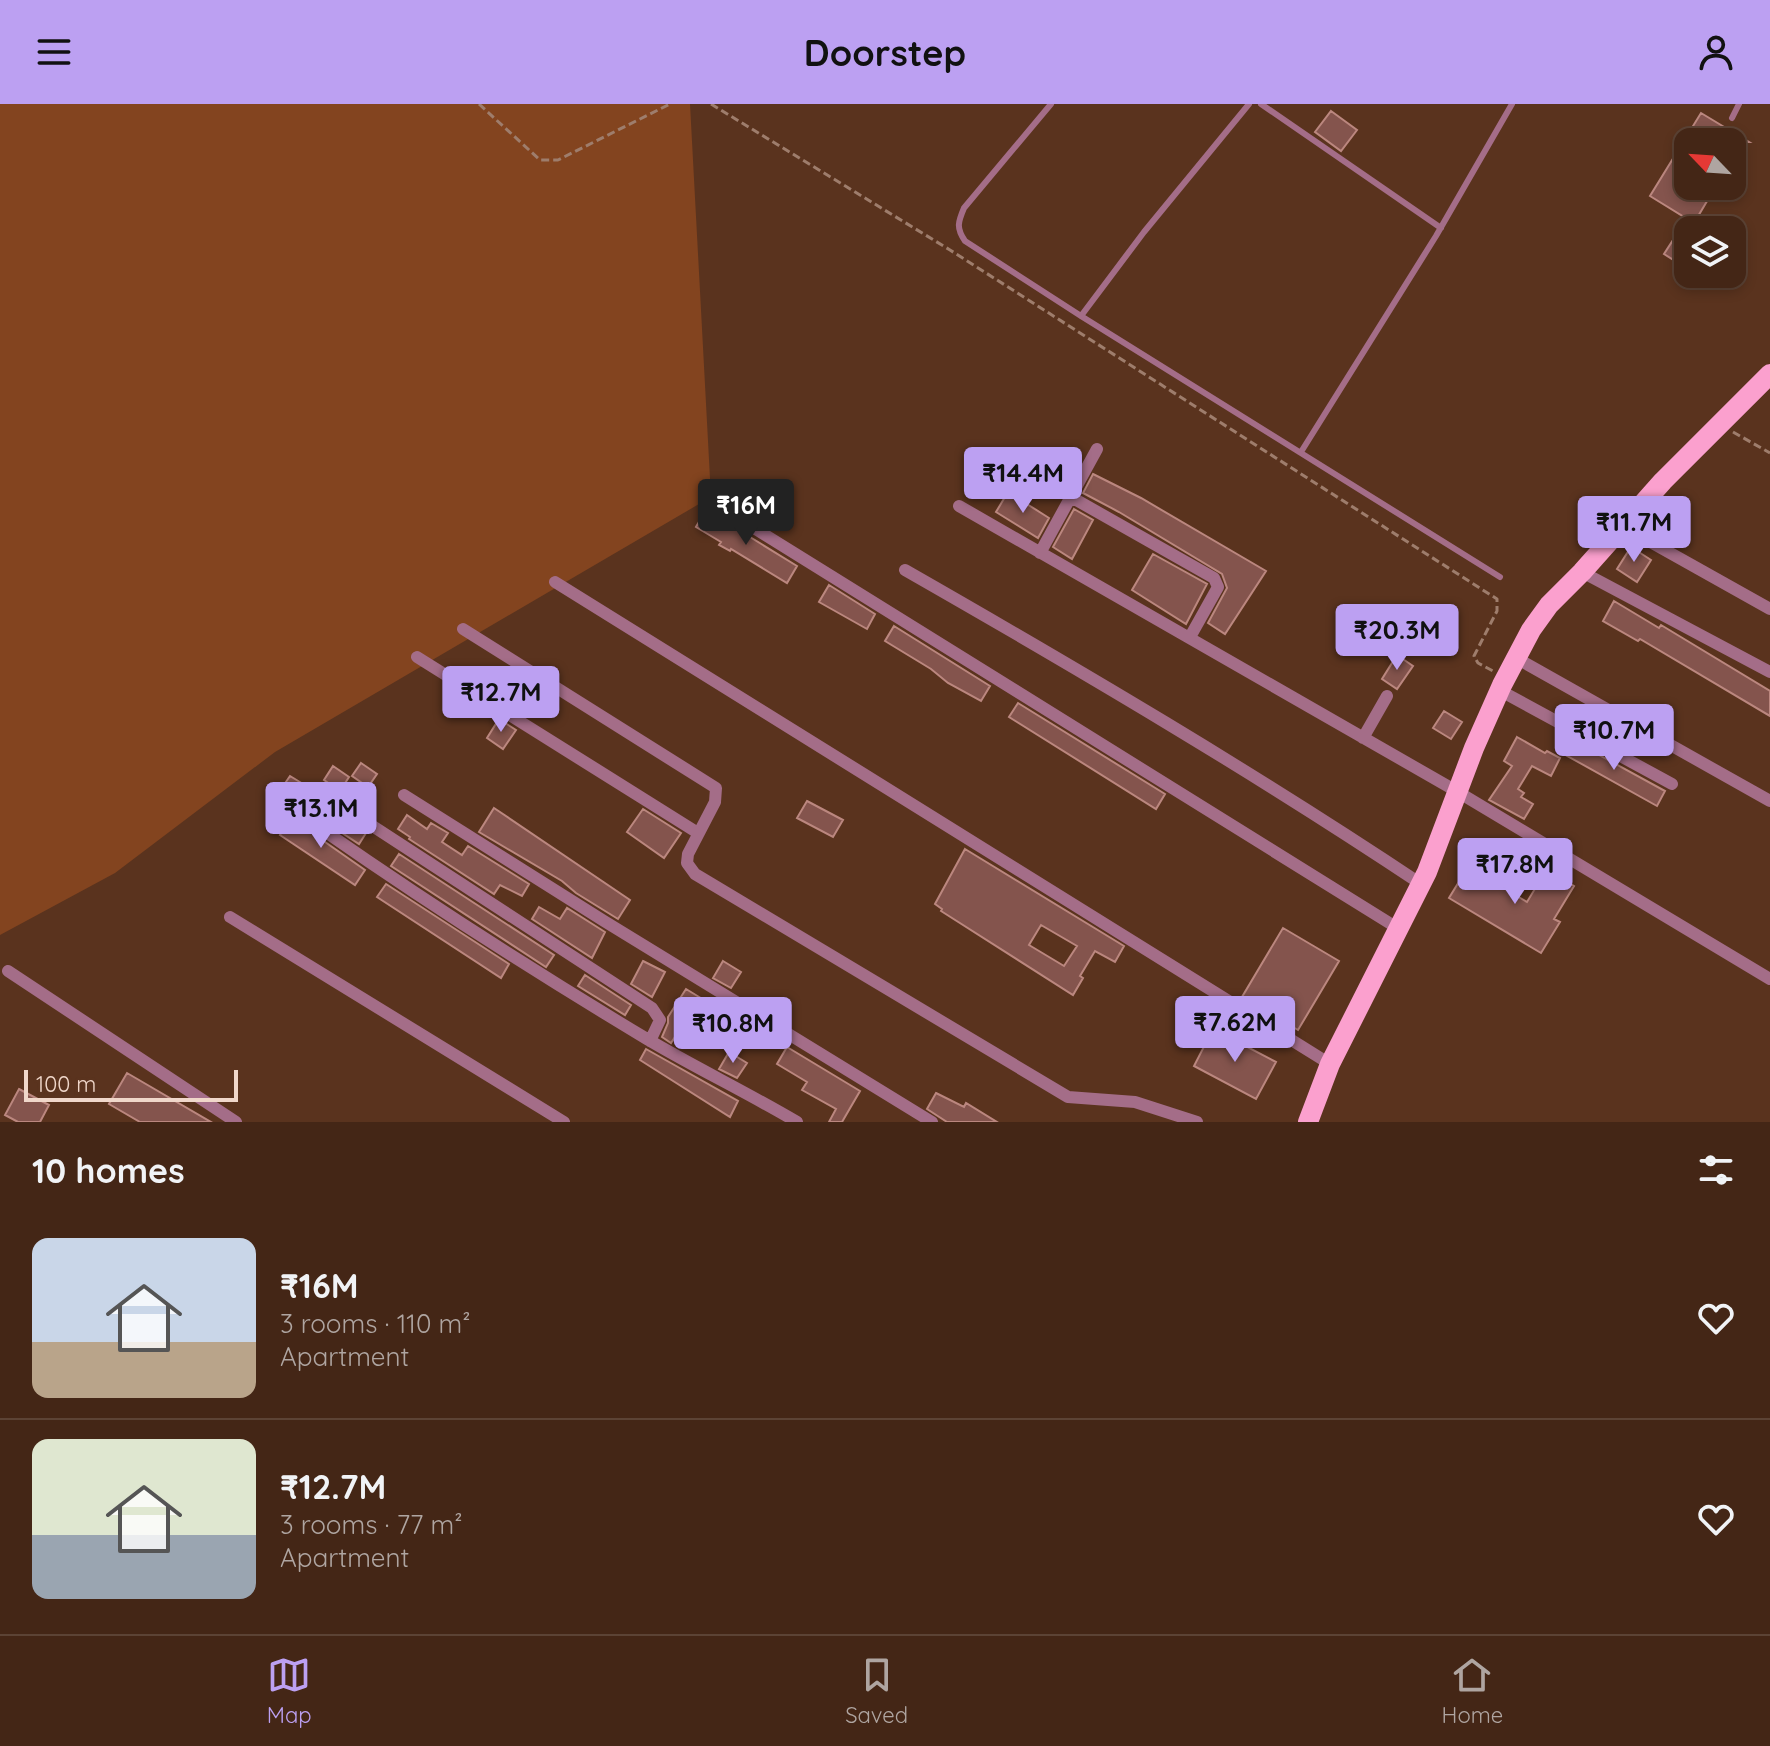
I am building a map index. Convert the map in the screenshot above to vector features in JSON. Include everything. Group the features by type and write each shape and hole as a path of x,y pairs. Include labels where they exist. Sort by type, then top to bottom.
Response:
{"main road":[{"path":"1308,1122 1330,1064 1421,884 1503,684 1531,630 1549,605 1663,481 1770,374"}],"street":[{"path":"1040,553 1097,449"},
{"path":"1071,497 1214,578 1218,587 1215,595 1190,637"},
{"path":"959,506 1458,792 1770,979"},
{"path":"733,515 1399,929"},
{"path":"1622,526 1770,609"},
{"path":"905,570 1063,660 1303,806 1421,884"},
{"path":"1582,572 1770,672"},
{"path":"555,582 1330,1064"},
{"path":"463,629 710,783 717,794 715,802 698,833 687,863 695,874 1057,1091 1080,1099 1135,1102 1197,1122"},
{"path":"417,657 698,833"},
{"path":"1516,658 1770,801"},
{"path":"1503,684 1672,784"},
{"path":"1363,738 1387,696"},
{"path":"325,795 652,1008 660,1020 650,1041"},
{"path":"404,795 932,1122"},
{"path":"323,830 408,889 650,1041 797,1122"},
{"path":"230,917 564,1122"},
{"path":"8,971 236,1122"}],"lane":[{"path":"1051,104 964,208 958,222 959,232 965,241 1500,577"},
{"path":"1081,316 1144,232 1249,104"},
{"path":"1261,104 1441,228"},
{"path":"1301,452 1441,228 1512,104"},
{"path":"1732,118 1739,104"}],"path":[{"path":"479,104 540,160 558,160 670,104"},
{"path":"711,104 964,259 1497,599 1497,611 1474,656 1503,684"},
{"path":"1719,425 1770,453"}],"shaded area":[{"path":"0,104 690,104 711,497 275,752 115,873 0,935"}],"building":[{"path":"1331,111 1357,130 1341,151 1315,132"},
{"path":"1701,113 1726,128 1692,128"},
{"path":"1674,157 1674,200 1708,200 1698,216 1683,216 1650,196"},
{"path":"1674,239 1674,260 1664,254"},
{"path":"994,452 1009,461 999,478 984,468"},
{"path":"1093,474 1141,498 1266,571 1225,634 1208,623 1227,588 1222,574 1083,493"},
{"path":"1008,492 1049,518 1038,538 996,512"},
{"path":"1074,509 1093,520 1072,559 1053,547"},
{"path":"706,510 797,566 787,583 719,545 721,542 696,527"},
{"path":"1631,547 1651,560 1637,582 1617,569"},
{"path":"1153,554 1207,584 1186,624 1132,590"},
{"path":"829,585 875,614 867,629 819,602"},
{"path":"1614,601 1659,628 1661,625 1770,691 1770,716 1640,639 1638,641 1603,621"},
{"path":"894,626 990,686 981,701 885,641"},
{"path":"1397,655 1413,666 1397,689 1382,679"},
{"path":"1018,703 1165,794 1156,809 1009,717"},
{"path":"1444,711 1462,722 1451,739 1433,728"},
{"path":"499,719 516,730 503,749 487,738"},
{"path":"1517,737 1560,758 1551,776 1532,766 1518,789 1524,793 1521,797 1533,804 1524,819 1489,800 1512,766 1504,761"},
{"path":"1570,739 1665,791 1657,806 1562,753"},
{"path":"361,763 377,774 368,787 352,776"},
{"path":"333,766 349,777 340,791 324,780"},
{"path":"290,776 308,787 294,807 277,795"},
{"path":"807,801 843,820 833,837 797,818"},
{"path":"494,808 630,900 618,919 562,881 479,832"},
{"path":"643,809 681,833 664,858 627,832"},
{"path":"331,810 366,833 359,844 324,821"},
{"path":"407,815 427,829 431,823 448,833 442,842 462,855 468,846 529,884 522,896 500,885 494,894 409,839 398,829"},
{"path":"293,816 365,870 355,885 280,835"},
{"path":"965,849 1124,946 1115,962 1095,951 1073,995 941,911 935,904","holes":["1041,925 1077,946 1064,966 1029,945"]},
{"path":"399,854 554,955 546,967 391,866"},
{"path":"1468,867 1527,902 1547,869 1574,886 1554,919 1560,922 1541,953 1449,898"},
{"path":"386,884 509,964 501,978 377,897"},
{"path":"539,907 560,919 567,908 605,932 592,958 532,919"},
{"path":"1283,928 1339,961 1298,1030 1242,997"},
{"path":"643,961 665,972 652,997 631,984"},
{"path":"723,961 741,972 731,988 713,978"},
{"path":"585,975 631,1005 625,1015 578,986"},
{"path":"686,989 704,1000 691,1020 687,1018 671,1043 662,1037 668,1017"},
{"path":"1213,1029 1276,1062 1256,1099 1194,1066"},
{"path":"787,1047 860,1091 842,1122 829,1122 836,1109 802,1090 807,1082 777,1064"},
{"path":"646,1049 738,1101 730,1117 640,1060"},
{"path":"729,1052 747,1063 737,1078 719,1069"},
{"path":"127,1073 211,1122 140,1122 109,1104"},
{"path":"19,1089 49,1105 40,1122 18,1122 5,1115"},
{"path":"936,1093 964,1107 966,1103 997,1122 947,1122 927,1109"}]}
